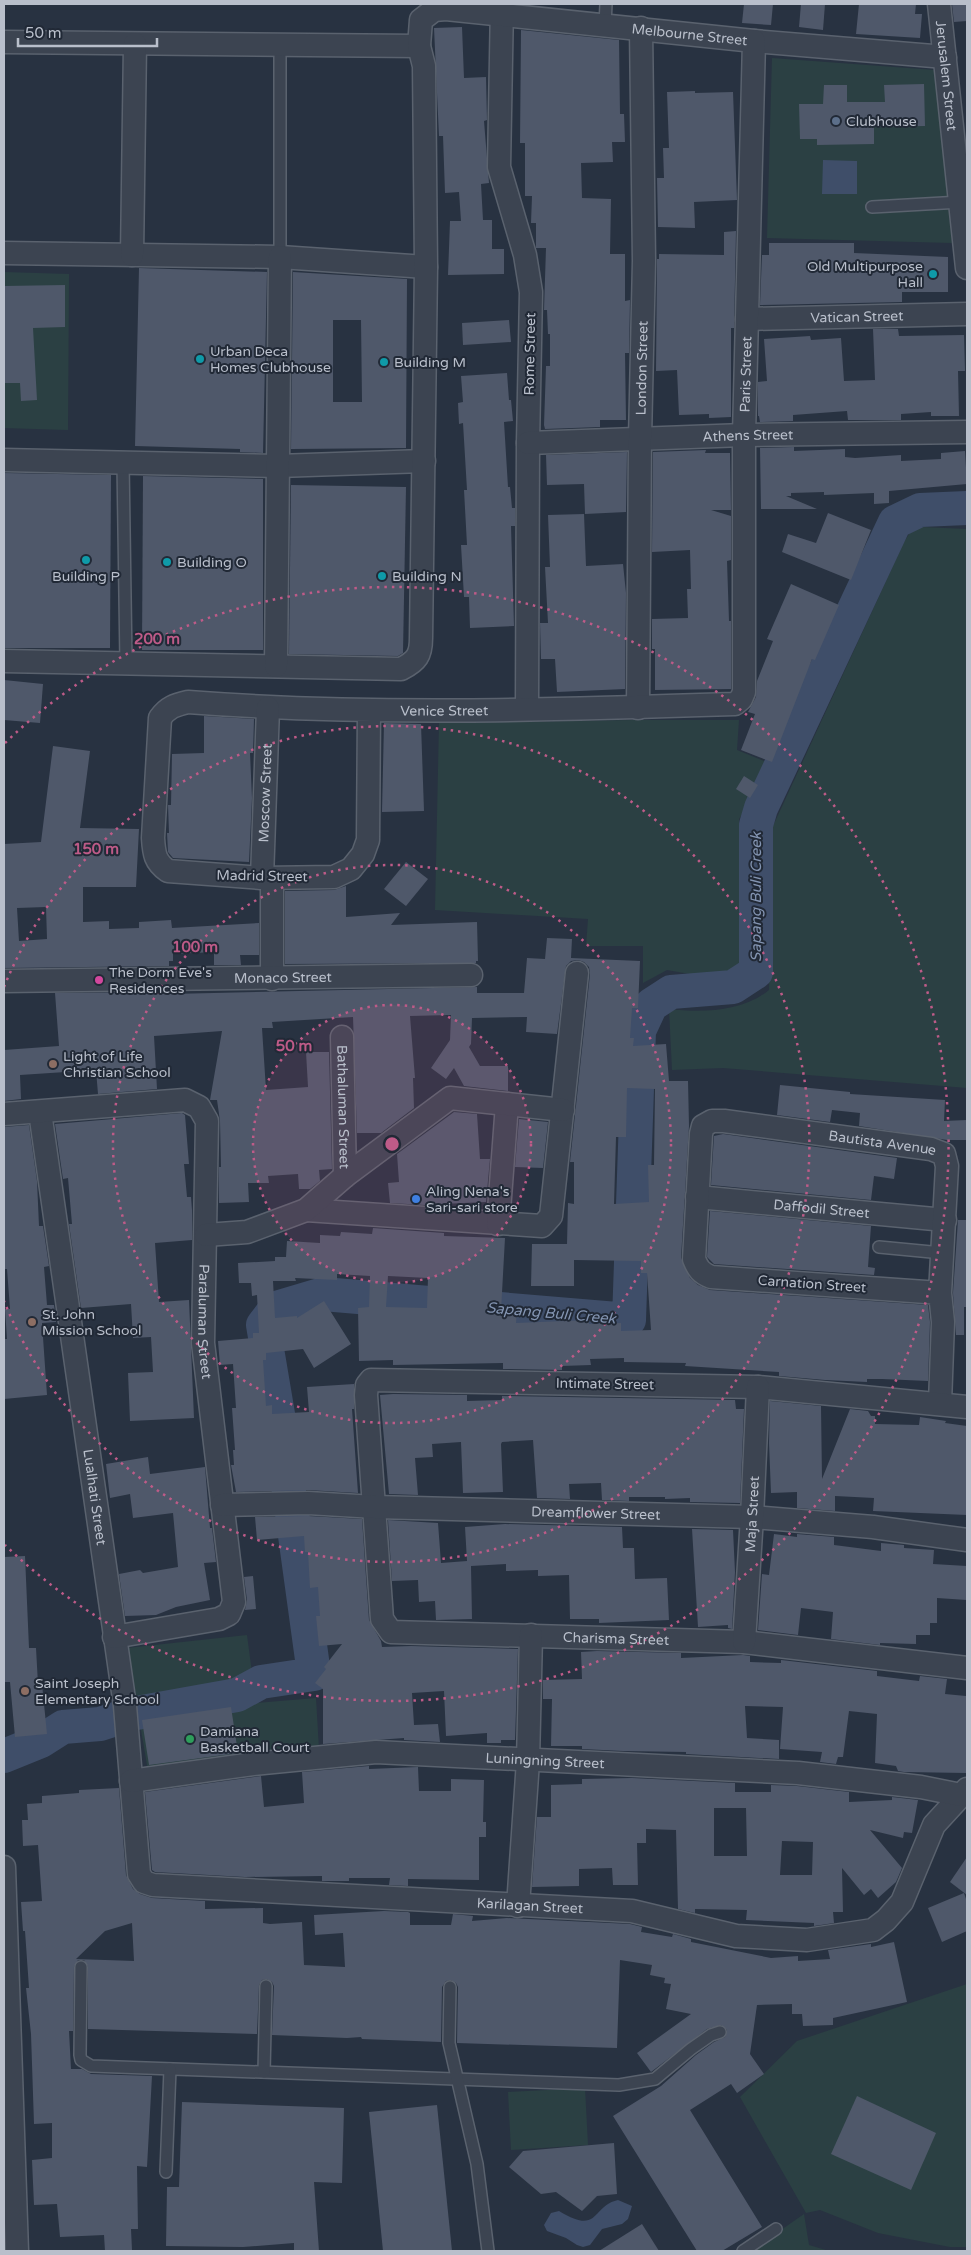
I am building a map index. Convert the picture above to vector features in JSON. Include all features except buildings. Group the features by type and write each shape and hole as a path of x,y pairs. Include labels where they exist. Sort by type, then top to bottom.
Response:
{"street":[{"name":"Jerusalem Street","path":"939,4 962,194 967,268"},
{"name":"Melbourne Street","path":"419,46 421,20 434,10 503,10 606,14 641,28 754,41 945,57"},
{"name":"Rome Street","path":"503,10 499,166 525,255 531,292 528,443 528,709"},
{"name":"London Street","path":"638,708 640,439 644,261 641,28"},
{"name":"Paris Street","path":"734,704 741,699 744,692 744,435 754,41"},
{"path":"4,42 419,46 424,66 426,267 421,653 414,662 401,669 4,662"},
{"path":"132,255 135,44"},
{"path":"4,253 280,257 426,267"},
{"path":"276,666 280,257"},
{"name":"Vatican Street","path":"747,319 967,314"},
{"name":"Athens Street","path":"528,443 744,435 967,432"},
{"path":"4,460 278,466 424,461"},
{"name":"Venice Street","path":"160,718 166,709 188,702 268,708 369,711 638,708 734,704"},
{"name":"Moscow Street","path":"268,708 267,878 272,979"},
{"name":"Madrid Street","path":"160,718 153,838 154,856 159,865 168,871 267,878 334,878 351,869 363,854 368,840 369,711"},
{"name":"Bathaluman Street","path":"306,1210 542,1226 551,1216 576,973"},
{"name":"Monaco Street","path":"4,981 471,975"},
{"name":"Bathaluman Street","path":"342,1037 345,1176"},
{"name":"Bathaluman Street","path":"206,1235 247,1232 306,1210 345,1176 450,1098 563,1110"},
{"name":"Paraluman Street","path":"4,1114 185,1100 199,1107 207,1121 203,1343 234,1602 230,1614 219,1619 114,1637"},
{"path":"498,1224 508,1104"},
{"name":"Lualhati Street","path":"40,1112 125,1706 140,1874 144,1882"},
{"name":"Bautista Avenue","path":"697,1197 701,1134 703,1126 712,1121 724,1121 931,1149 944,1154 947,1166 940,1293 943,1322 940,1403"},
{"name":"Daffodil Street","path":"697,1197 945,1220"},
{"name":"Carnation Street","path":"697,1197 694,1259 703,1274 711,1277 940,1293"},
{"name":"Intimate Street","path":"375,1507 366,1395 367,1385 371,1380 758,1387 967,1407"},
{"name":"Maja Street","path":"744,1642 758,1387"},
{"name":"Dreamflower Street","path":"222,1505 308,1503 375,1507 752,1517 873,1528 967,1540"},
{"name":"Charisma Street","path":"375,1507 382,1619 390,1632 744,1642 967,1668"},
{"path":"518,1906 528,1761 531,1635"},
{"name":"Luningning Street","path":"131,1781 253,1764 376,1752 798,1773 964,1792"},
{"name":"Karilagan Street","path":"144,1882 163,1886 632,1912 736,1936 807,1940 873,1930 886,1920 902,1902 934,1825 964,1792"},
{"path":"4,1867 17,2251"}],"lane":[{"path":"280,45 280,257"},
{"path":"872,207 962,194"},
{"path":"123,462 126,663"},
{"path":"879,1247 942,1253"},
{"path":"81,1968 81,2060 90,2066 619,2085 655,2079 691,2049 720,2032"},
{"path":"264,2072 266,1986"},
{"path":"450,1987 449,2043 476,2164 488,2251"},
{"path":"166,2172 170,2069"},
{"path":"743,2251 776,2229"}],"green space":[{"path":"772,58 935,70 952,243 767,238"},
{"path":"4,272 69,274 68,430 4,428"},
{"path":"922,527 967,529 967,1088 723,1068 672,1070 669,1009 708,1011 734,1007 747,1003 769,990 773,826 904,542 911,531"},
{"path":"739,720 737,750 774,765 739,819 739,967 712,978 667,970 643,983 643,946 586,946 588,919 435,910 439,723"},
{"path":"247,1635 256,1703 316,1698 319,1749 148,1771 127,1648"},
{"path":"967,1984 967,2247 950,2247 878,2233 820,2210 806,2213 740,2097 797,2041"},
{"path":"585,2088 588,2145 511,2150 508,2092"},
{"path":"804,2214 809,2245 829,2251 751,2251"}],"water":[{"path":"823,160 857,161 857,194 822,194"},
{"path":"618,2200 632,2206 628,2219 622,2224 602,2229 590,2245 583,2247 577,2245 566,2238 547,2231 544,2225 551,2213 559,2211 582,2221 589,2220 609,2203"}],"waterway":[{"name":"Sapang Buli Creek","path":"4,1756 41,1741 63,1727 100,1724 131,1714 237,1695 261,1682 314,1674 280,1426 263,1325 276,1308 323,1294 629,1320 639,1031 651,1005 671,992 733,987 756,972 756,825 761,808 895,522 920,510 967,508"}],"place":[{"name":"Clubhouse","path":"836,121"},
{"name":"Old Multipurpose Hall","path":"933,274"},
{"name":"Urban Deca Homes Clubhouse","path":"200,359"},
{"name":"Building M","path":"384,362"},
{"name":"Building P","path":"86,560"},
{"name":"Building O","path":"167,562"},
{"name":"Building N","path":"382,576"},
{"name":"The Dorm Eve's Residences","path":"99,980"},
{"name":"Light of Life Christian School","path":"53,1064"},
{"name":"Aling Nena's Sari-sari store","path":"416,1199"},
{"name":"St. John Mission School","path":"32,1322"},
{"name":"Saint Joseph Elementary School","path":"25,1691"},
{"name":"Damiana Basketball Court","path":"190,1739"}]}
